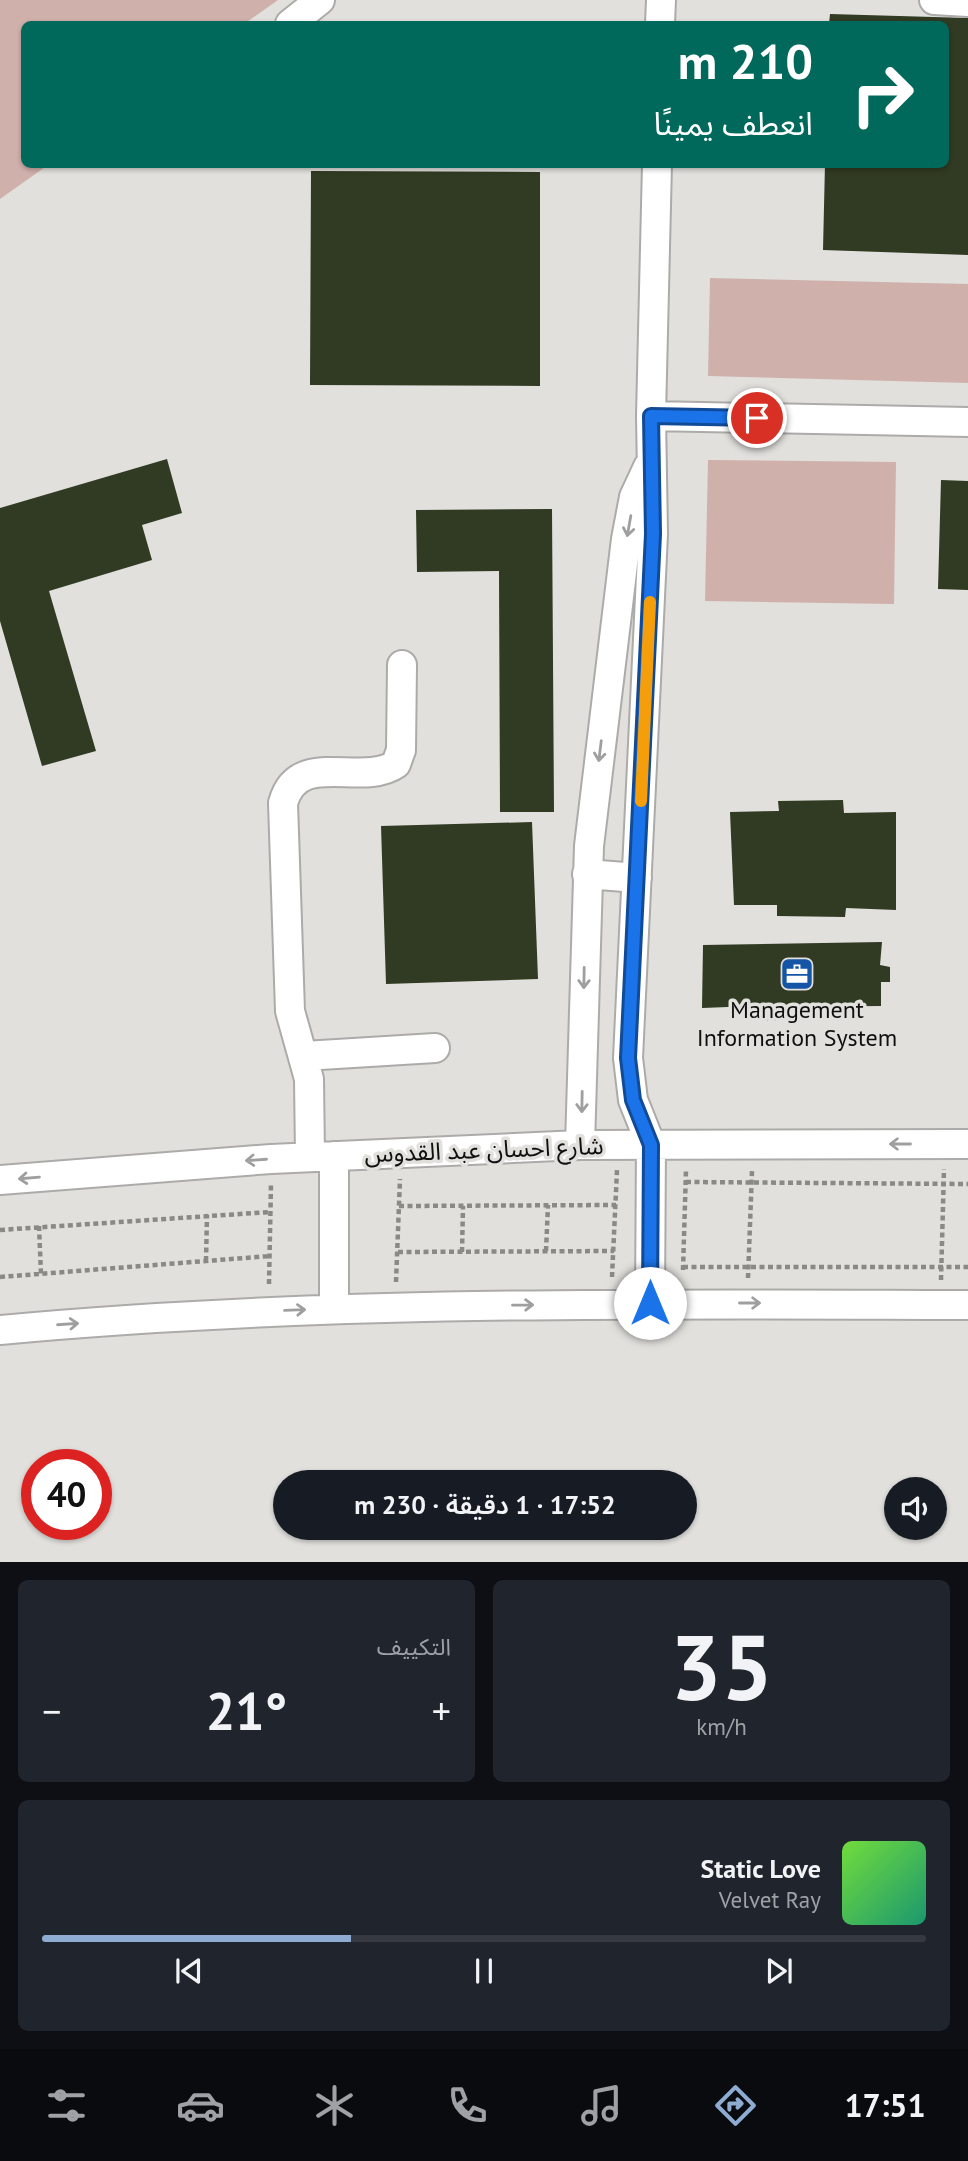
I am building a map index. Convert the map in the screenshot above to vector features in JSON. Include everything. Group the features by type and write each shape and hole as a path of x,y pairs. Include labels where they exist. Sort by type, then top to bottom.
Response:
{"street":[{"path":"294,21 320,0"},
{"path":"660,21 661,0"},
{"path":"934,0 968,2"},
{"path":"650,1303 651,1145 639,1120 629,1079 653,534 651,416 657,168"},
{"path":"651,416 968,422"},
{"path":"580,1145 587,874 626,539 634,497 651,462"},
{"path":"334,1309 322,1157 304,1056 290,1011 284,803 291,784 304,774 383,770 396,764 401,750 402,665"},
{"path":"587,874 637,878"},
{"path":"304,1056 435,1048"},
{"name":"شارع احسان عبد القدوس","path":"0,1180 271,1159 580,1145 956,1144"},
{"path":"0,1330 146,1318 334,1309 650,1303 968,1305"}],"path":[{"path":"682,1303 687,1144"},
{"path":"748,1303 753,1144"},
{"path":"940,1305 944,1184 956,1144"},
{"path":"611,1304 618,1145"},
{"path":"396,1308 401,1153"},
{"path":"269,1311 271,1159"},
{"path":"686,1182 968,1184"},
{"path":"547,1251 548,1205"},
{"path":"399,1206 616,1205"},
{"path":"462,1252 463,1206"},
{"path":"0,1230 271,1212"},
{"path":"206,1261 207,1215"},
{"path":"39,1226 40,1274"},
{"path":"398,1252 614,1251"},
{"path":"0,1277 270,1256"},
{"path":"683,1268 968,1267"}],"shaded area":[{"path":"0,0 278,0 248,21 21,21 21,168 44,168 0,199"},
{"path":"710,278 968,284 968,383 708,376"},
{"path":"708,460 896,462 894,604 705,601"}],"building":[{"path":"830,14 968,18 968,255 823,250 825,168 949,168 949,21 829,21"},
{"path":"311,171 540,172 540,386 310,385"},
{"path":"167,459 182,513 142,525 152,560 49,591 96,751 42,766 0,621 0,508"},
{"path":"941,480 968,481 968,590 938,589"},
{"path":"552,509 554,812 500,812 499,571 417,572 416,510"},
{"path":"843,800 844,813 896,812 896,910 846,908 845,917 777,916 777,905 734,905 730,812 779,811 778,801"},
{"path":"532,822 538,979 386,984 381,826"},
{"name":"Management Information System","path":"882,942 880,965 890,967 890,982 881,982 881,1006 777,1007 776,1021 753,1020 753,1006 702,1008 703,945"}],"slow traffic":[{"path":"641,801 650,602"}],"place":[{"name":"Management Information System","path":"797,974"}],"route":[{"path":"650,1303 651,1145 633,1100 628,1058 653,534 651,416 757,418"}]}
